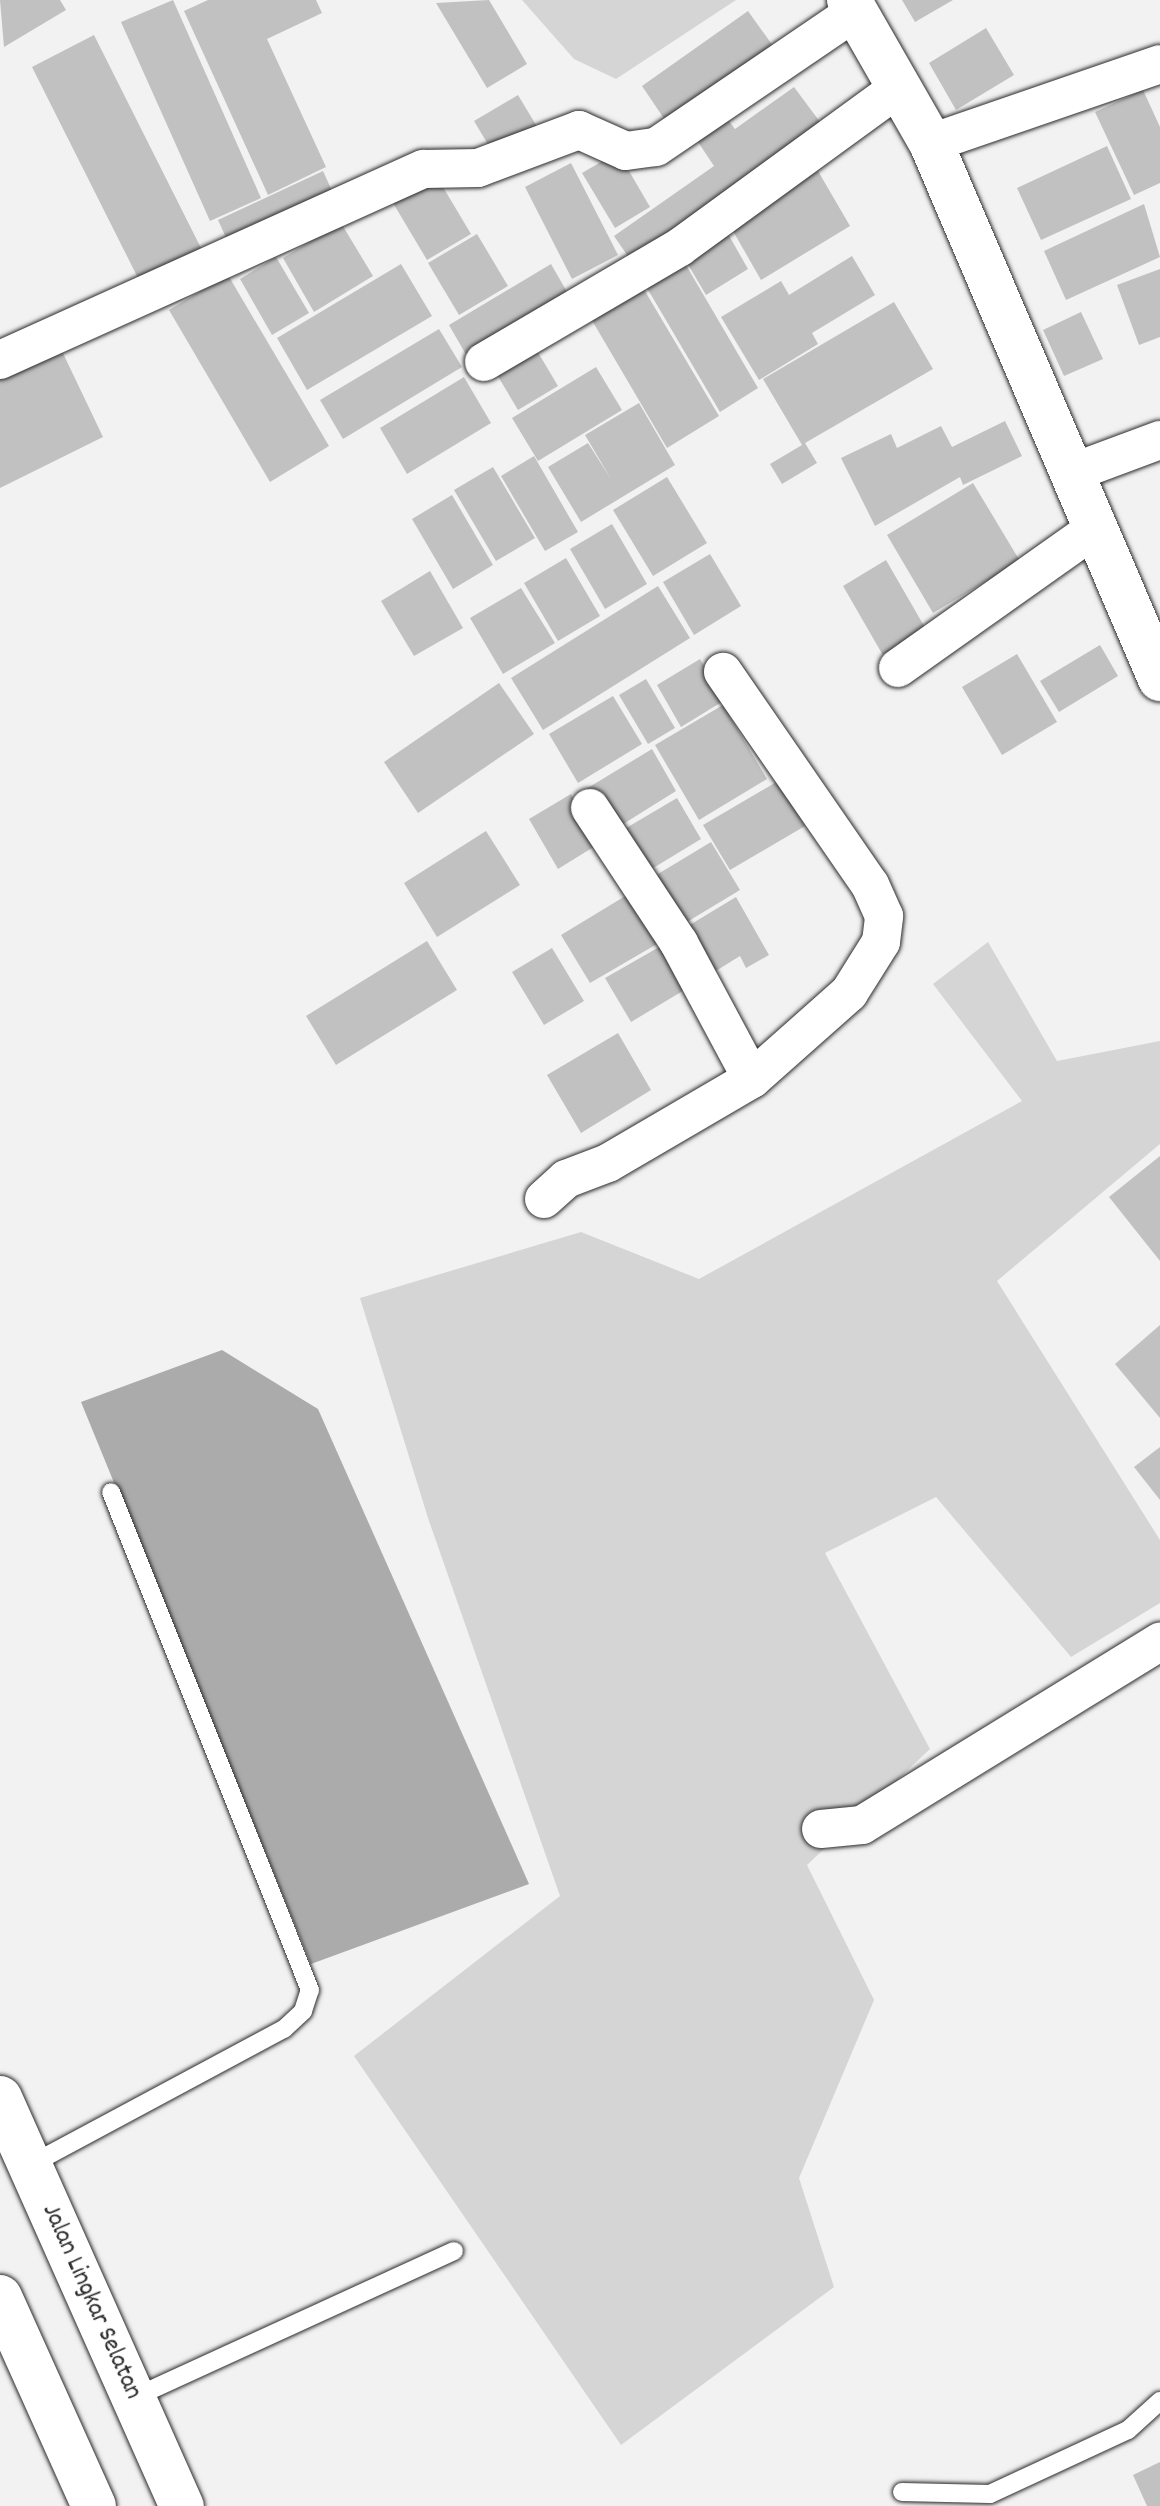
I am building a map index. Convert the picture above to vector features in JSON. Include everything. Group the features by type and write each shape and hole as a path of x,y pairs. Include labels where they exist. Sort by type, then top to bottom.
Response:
{"main road":[{"path":"852,6 895,90 931,143 1159,673"},
{"name":"Jalan Lingkar Selatan","path":"0,2098 182,2506"},
{"path":"0,2297 94,2506"}],"street":[{"path":"0,360 424,169 478,168 579,130 626,151 656,147 852,6"},
{"path":"931,143 1160,64"},
{"path":"484,362 680,247 895,90"},
{"path":"1074,472 1160,440"},
{"path":"898,668 1097,527"},
{"path":"544,1199 566,1179 608,1163 752,1079 869,971 884,916 723,672"},
{"path":"590,808 679,943 752,1079"},
{"path":"821,1829 862,1825 1160,1642"}],"lane":[{"path":"30,2165 284,2029 303,2011 310,1990 111,1492"},
{"path":"133,2398 454,2251"},
{"path":"902,2492 990,2494 1128,2430 1160,2401"}],"shaded area":[{"path":"522,0 736,0 616,79 574,59"},
{"path":"988,942 1057,1061 1160,1041 1160,1144 997,1281 1160,1540 1160,1603 1071,1657 936,1497 825,1553 930,1749 807,1865 874,2000 799,2178 834,2287 621,2445 354,2056 560,1896 428,1518 360,1298 581,1232 699,1279 1022,1101 933,984"},
{"path":"222,1350 318,1409 529,1884 311,1964 81,1402"}],"building":[{"path":"0,0 60,0 66,10 4,47"},
{"path":"173,0 261,198 210,221 121,22"},
{"path":"208,0 316,0 322,13 267,39 326,167 268,195 184,11"},
{"path":"489,0 527,64 487,88 436,3"},
{"path":"902,0 953,0 915,22"},
{"path":"748,11 778,53 671,129 642,86"},
{"path":"986,28 1014,75 956,110 929,63"},
{"path":"94,35 206,258 144,290 32,67"},
{"path":"794,87 829,134 636,268 614,236 714,166 698,142 728,120 735,129"},
{"path":"1143,90 1160,127 1160,183 1134,195 1095,112"},
{"path":"518,95 539,130 495,156 474,121"},
{"path":"1107,146 1131,199 1041,240 1017,188"},
{"path":"618,152 650,207 615,228 582,173"},
{"path":"571,163 618,255 572,279 525,187"},
{"path":"323,171 337,202 232,251 218,220"},
{"path":"818,171 850,226 761,280 729,224"},
{"path":"437,177 471,234 427,260 393,203"},
{"path":"1144,204 1160,257 1066,300 1044,251"},
{"path":"341,223 373,276 314,312 283,258"},
{"path":"723,225 748,269 706,295 680,251"},
{"path":"477,234 508,286 459,315 428,263"},
{"path":"852,256 875,295 812,333 818,344 759,380 721,317 781,281 789,295"},
{"path":"276,257 309,313 272,335 240,279"},
{"path":"401,264 432,316 307,390 277,338"},
{"path":"551,264 574,304 472,365 449,325"},
{"path":"686,265 758,388 720,412 647,288"},
{"path":"1160,269 1160,337 1139,345 1117,285"},
{"path":"228,275 329,446 270,482 169,310"},
{"path":"642,286 719,416 667,448 590,317"},
{"path":"894,302 933,369 805,443 817,463 782,484 770,464 802,445 763,379"},
{"path":"1081,312 1103,359 1064,376 1043,330"},
{"path":"439,329 462,367 343,439 320,400"},
{"path":"530,339 558,386 518,410 490,363"},
{"path":"60,347 103,437 0,488 0,377"},
{"path":"596,367 622,410 538,461 512,418"},
{"path":"464,377 491,423 407,474 380,428"},
{"path":"639,403 675,465 581,522 548,467 588,443 611,479 585,435"},
{"path":"1005,421 1022,456 963,485 960,477 875,526 841,458 891,434 897,448 941,426 952,447"},
{"path":"534,456 578,532 545,551 501,476"},
{"path":"493,467 535,538 496,561 454,490"},
{"path":"667,477 707,543 653,576 613,510"},
{"path":"973,483 1020,561 933,613 887,535"},
{"path":"452,495 493,565 453,589 412,519"},
{"path":"612,524 647,584 605,609 570,549"},
{"path":"710,554 741,606 694,635 663,582"},
{"path":"566,558 600,616 558,641 524,583"},
{"path":"886,560 931,638 888,664 843,586"},
{"path":"430,571 463,628 414,656 381,601"},
{"path":"658,586 690,638 543,730 511,678"},
{"path":"521,588 555,643 503,674 470,618"},
{"path":"1100,645 1118,676 1059,712 1040,681"},
{"path":"1017,654 1057,722 1002,755 962,687"},
{"path":"700,659 725,700 681,727 657,685"},
{"path":"646,679 675,728 648,744 619,695"},
{"path":"499,683 534,734 418,813 384,762"},
{"path":"613,696 642,744 578,783 549,734"},
{"path":"723,705 767,779 699,820 655,745"},
{"path":"652,749 676,791 612,831 586,789"},
{"path":"778,781 805,826 730,870 703,825"},
{"path":"571,794 600,843 558,869 529,819"},
{"path":"677,798 701,839 640,876 616,834"},
{"path":"486,831 520,885 437,937 404,883"},
{"path":"711,842 740,890 677,928 648,880"},
{"path":"627,895 657,944 590,983 561,935"},
{"path":"736,897 769,955 746,968 740,956 706,977 678,932"},
{"path":"427,941 457,990 336,1065 306,1016"},
{"path":"661,946 686,989 631,1022 605,978"},
{"path":"552,948 584,1001 544,1025 512,972"},
{"path":"618,1033 651,1090 581,1133 547,1075"},
{"path":"1160,1156 1160,1261 1109,1197"},
{"path":"1160,1325 1160,1418 1115,1364"},
{"path":"1160,1447 1160,1500 1134,1467"},
{"path":"1160,2462 1160,2506 1147,2506 1133,2475"}]}
